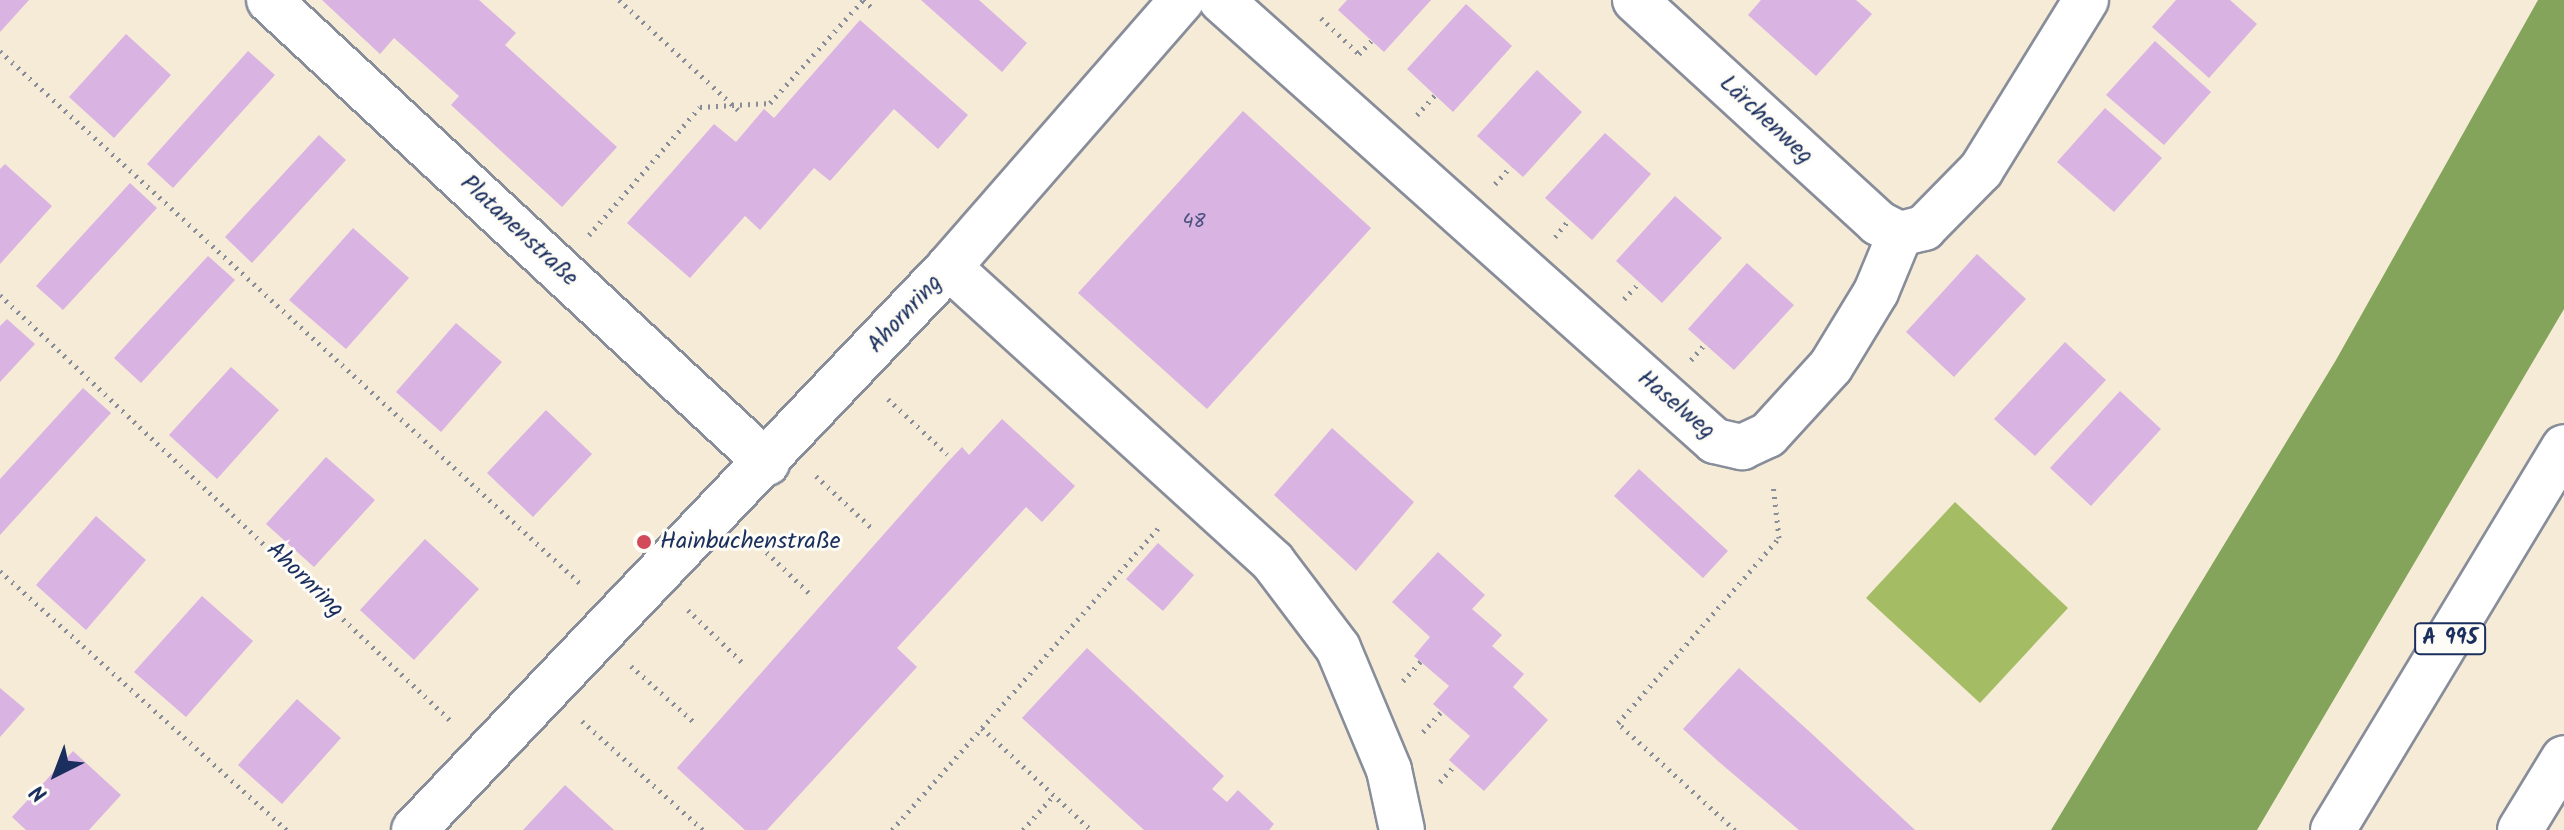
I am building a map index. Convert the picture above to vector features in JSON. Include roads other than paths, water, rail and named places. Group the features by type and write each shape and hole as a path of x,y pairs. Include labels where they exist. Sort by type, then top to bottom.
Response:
{"main road":[{"name":"Platanenstraße","path":"269,0 559,268 776,454"},
{"name":"Ahornring","path":"414,830 776,454 949,267 1182,0"},
{"name":"Haselweg","path":"1221,0 1715,441 1742,447 1768,435 1831,366 1876,292 1900,234"},
{"path":"1900,234 1924,228 1981,170 2086,0"},
{"name":"Lärchenweg","path":"1657,7 1878,223 1900,234"},
{"path":"949,267 1195,487 1273,562 1338,648 1389,770 1402,830"},
{"name":"A 995","path":"2333,830 2564,447"},
{"path":"2520,830 2564,758"}],"place":[{"name":"Hainbuchenstraße","path":"644,542"}]}
